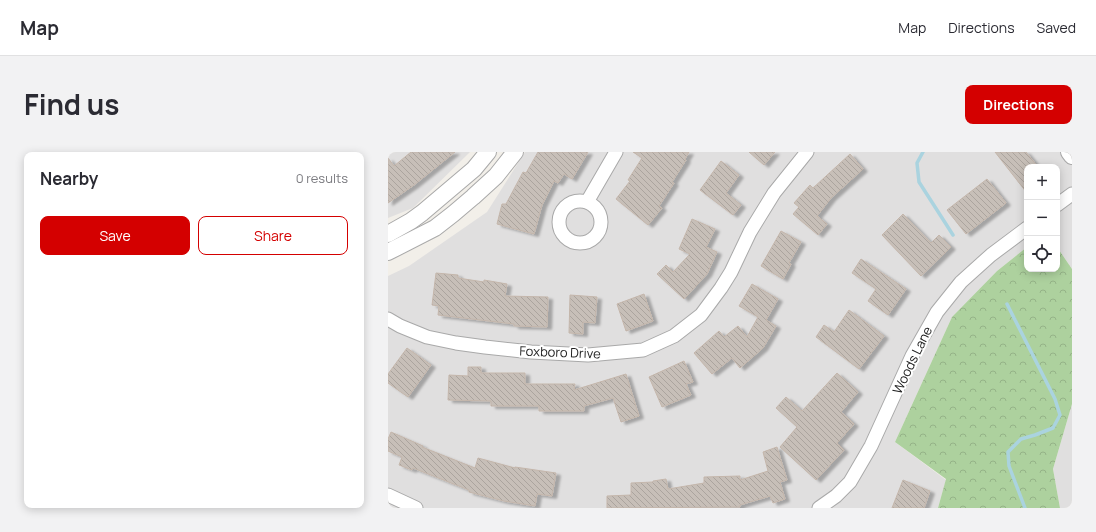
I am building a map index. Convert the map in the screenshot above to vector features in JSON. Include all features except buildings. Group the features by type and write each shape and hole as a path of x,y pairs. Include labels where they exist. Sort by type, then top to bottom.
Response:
{"street":[{"path":"388,234 405,225 422,213 474,169 488,152"},
{"path":"388,252 434,228 453,214 496,176 515,152"},
{"path":"587,202 616,152"},
{"name":"Foxboro Drive","path":"388,319 400,326 427,337 486,348 588,355 643,350 674,336 701,315 731,272 750,232 774,193 806,152"},
{"path":"1069,152 1072,156"},
{"path":"1060,203 1072,194"},
{"name":"Woods Lane","path":"819,508 836,496 850,482 872,446 912,356 937,312 961,282 991,255 1024,230"},
{"path":"388,494 416,508"}],"shaded area":[{"path":"388,152 470,152 413,208 388,218"},
{"path":"525,152 1072,152 1072,269 1060,251 1060,164 1024,164 1024,249 997,271 952,317 895,442 946,480 938,508 388,508 388,276 409,266 487,212"},
{"path":"1072,404 1072,508 1060,508 1053,469"}],"green space":[{"path":"1024,249 1024,272 1060,272 1060,251 1072,269 1072,404 1053,469 1060,508 938,508 946,479 895,442 952,317 997,271"}],"waterway":[{"path":"923,152 917,163 919,182 953,235"},
{"path":"1007,304 1055,399 1060,415 1053,428 1021,439 1008,452 1009,466 1025,508"}]}
